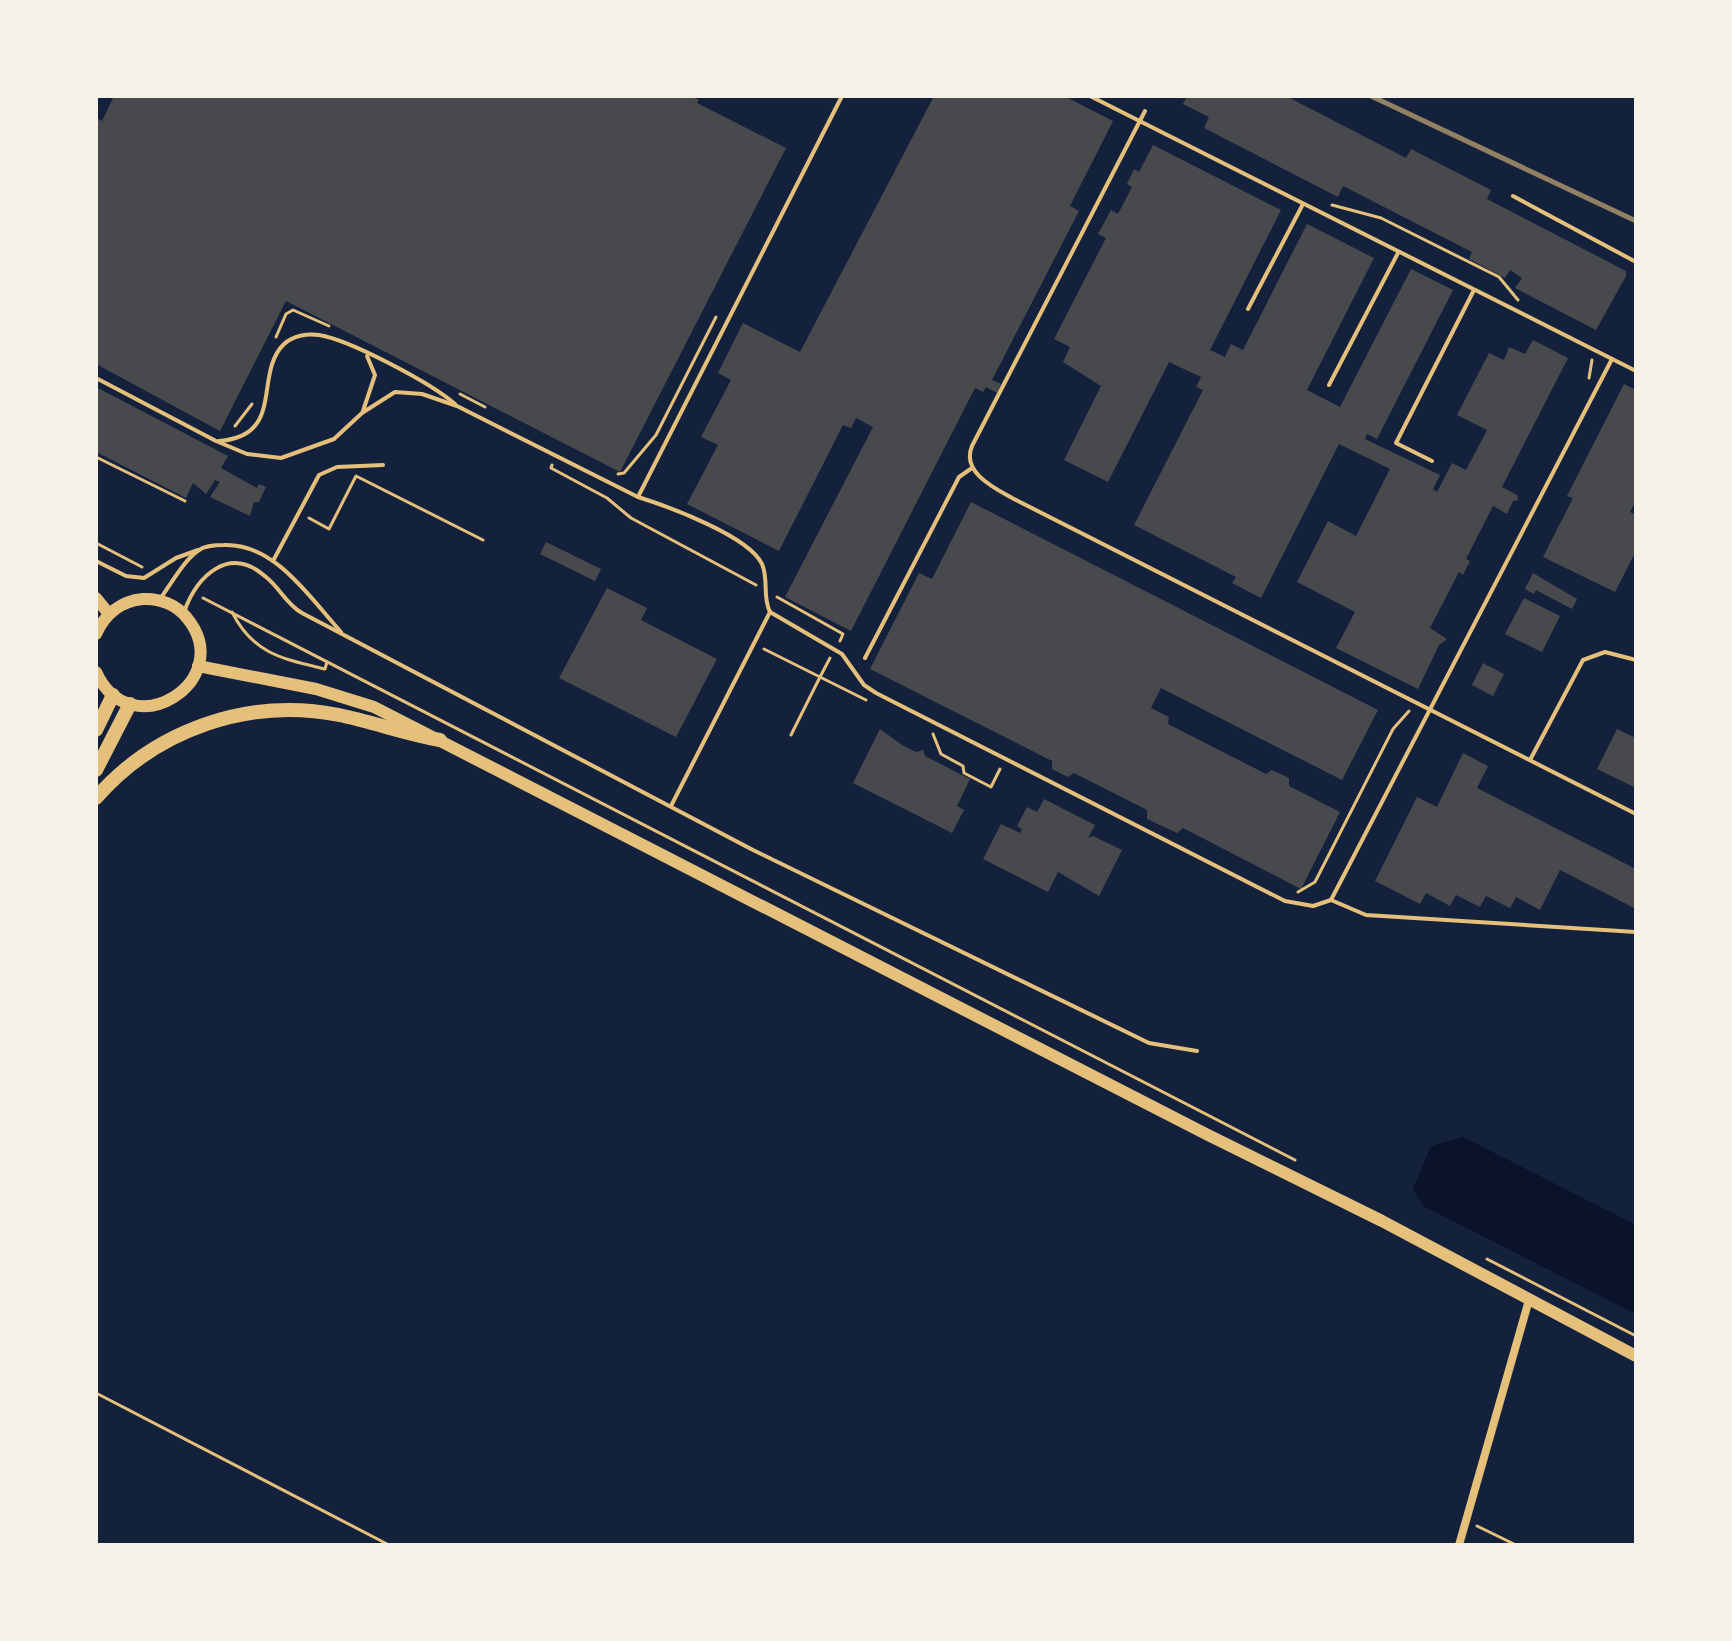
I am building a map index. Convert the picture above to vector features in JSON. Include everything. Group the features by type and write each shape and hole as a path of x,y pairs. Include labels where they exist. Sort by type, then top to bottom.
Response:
{"highway":[{"path":"96,730 113,695"},
{"path":"96,770 130,704"},
{"path":"96,798 130,765 160,744 191,729 245,714 303,710 440,740"}],"main road":[{"path":"96,598 109,614"},
{"path":"96,634 109,614 132,601 158,600 184,614 198,638 198,666 186,688 173,699 156,706 130,704 113,695 96,672"},
{"path":"198,666 341,695 374,707 1194,1128 1382,1221 1636,1356"}],"street":[{"path":"1459,1545 1529,1300"}],"lane":[{"path":"638,497 842,96"},
{"path":"1090,96 1636,371"},
{"path":"972,468 971,449 1145,111"},
{"path":"1513,196 1636,262"},
{"path":"1248,309 1303,204"},
{"path":"1329,385 1398,252"},
{"path":"1432,461 1396,443 1474,290"},
{"path":"216,441 246,434 256,425 267,403 275,359 282,346 293,338 321,335 365,353 441,392 457,406"},
{"path":"362,413 375,375 365,353"},
{"path":"1331,900 1612,359"},
{"path":"96,378 216,441 247,454 281,458 334,439 362,413 395,392 422,394 457,406 638,497 669,507 753,551 767,578 765,590 770,612 756,645 671,806"},
{"path":"273,561 310,486 322,472 337,467 383,465"},
{"path":"865,658 959,477 972,468"},
{"path":"972,468 1012,498 1636,814"},
{"path":"96,561 132,578 155,574 176,558 200,549 232,545 253,549 273,561 345,637"},
{"path":"158,600 200,549"},
{"path":"184,614 198,581 214,569 232,565 252,568 268,578 293,607 345,637 753,850 1149,1043 1197,1051"},
{"path":"770,612 845,657 869,689 1285,901 1313,906 1331,900 1366,915 1636,932"},
{"path":"1530,760 1583,660 1605,652 1636,660"}],"path":[{"path":"1324,202 1381,218 1499,277 1522,304"},
{"path":"614,474 624,473 656,435 721,308"},
{"path":"271,349 291,311 300,311 342,333"},
{"path":"1583,390 1596,352"},
{"path":"452,390 493,411"},
{"path":"228,430 243,419 255,394"},
{"path":"96,457 185,501"},
{"path":"557,457 551,468 607,498 631,518 843,634 791,735"},
{"path":"297,512 329,529 356,476 483,540"},
{"path":"96,543 155,574"},
{"path":"191,592 1301,1163"},
{"path":"232,612 250,641 274,657 325,669 327,662"},
{"path":"756,645 876,704"},
{"path":"1290,891 1305,891 1314,884 1393,729 1414,703"},
{"path":"931,733 941,754 963,766 964,773 991,787 1005,759"},
{"path":"1480,1255 1636,1336"},
{"path":"96,1393 389,1545"},
{"path":"1466,1520 1516,1545"},
{"path":"1500,1545 1502,1538"}],"water":[{"path":"1463,1137 1636,1225 1636,1314 1423,1206 1413,1189 1431,1146"}],"building":[{"path":"114,96 692,96 699,100 697,103 786,148 620,472 286,301 220,431 96,364 96,118 102,121"},
{"path":"934,96 1064,96 1113,121 1070,206 1079,211 992,380 1001,384 997,393 986,387 983,392 975,388 851,631 785,597 873,427 856,418 851,428 843,425 779,551 687,504 718,445 701,437 731,380 718,373 743,323 800,352"},
{"path":"1187,96 1286,96 1406,158 1411,149 1491,190 1487,199 1626,271 1626,276 1596,330 1515,288 1522,278 1510,270 1505,278 1469,259 1472,252 1343,186 1338,197 1204,128 1209,117 1183,104"},
{"path":"1153,145 1281,210 1210,350 1225,357 1231,344 1243,350 1307,224 1374,258 1307,390 1340,407 1411,269 1453,290 1377,439 1367,434 1365,439 1440,475 1433,489 1437,492 1452,463 1466,470 1487,430 1457,415 1489,353 1504,360 1509,347 1525,354 1533,340 1568,358 1502,487 1517,495 1518,500 1513,501 1507,514 1493,506 1466,559 1470,561 1463,575 1459,572 1430,628 1447,639 1439,645 1418,689 1336,648 1355,612 1297,582 1328,521 1356,536 1390,469 1339,444 1261,598 1232,583 1236,577 1134,525 1203,390 1196,387 1201,377 1169,362 1108,482 1064,460 1101,386 1063,362 1070,347 1054,339 1106,238 1098,234 1111,210 1118,214 1132,187 1127,184 1134,169 1139,172"},
{"path":"1624,384 1636,390 1636,500 1630,512 1636,515 1636,551 1615,592 1543,557 1573,498 1567,496"},
{"path":"96,387 228,456 221,468 257,488 259,484 266,487 259,502 254,502 250,516 210,497 220,482 215,480 206,494 193,483 186,498 96,452"},
{"path":"971,502 1378,710 1342,780 1161,688 1151,708 1169,717 1168,724 1266,774 1272,770 1289,778 1289,786 1340,812 1301,889 1183,828 1177,833 1147,819 1147,810 1074,773 1068,777 1052,769 1052,761 870,669 919,573 932,579"},
{"path":"546,542 601,569 595,581 540,554"},
{"path":"1533,573 1577,599 1572,609 1536,590 1534,594 1525,589"},
{"path":"607,588 647,608 641,620 717,659 676,737 559,678"},
{"path":"1524,598 1560,616 1542,652 1505,634"},
{"path":"1483,663 1504,674 1493,696 1472,685"},
{"path":"880,729 902,745 916,752 923,750 925,756 970,779 957,806 964,810 952,833 853,783"},
{"path":"1617,729 1636,738 1636,788 1597,769"},
{"path":"1463,753 1488,766 1477,788 1636,869 1636,909 1560,870 1540,910 1516,897 1510,908 1486,896 1480,907 1456,895 1450,906 1426,893 1420,904 1375,881 1417,797 1437,807"},
{"path":"1044,799 1095,825 1088,838 1093,836 1122,850 1099,896 1058,872 1048,892 983,859 1001,824 1020,833 1022,829 1017,826 1027,807 1037,812"}],"railway":[{"path":"1371,96 1636,221"}]}
